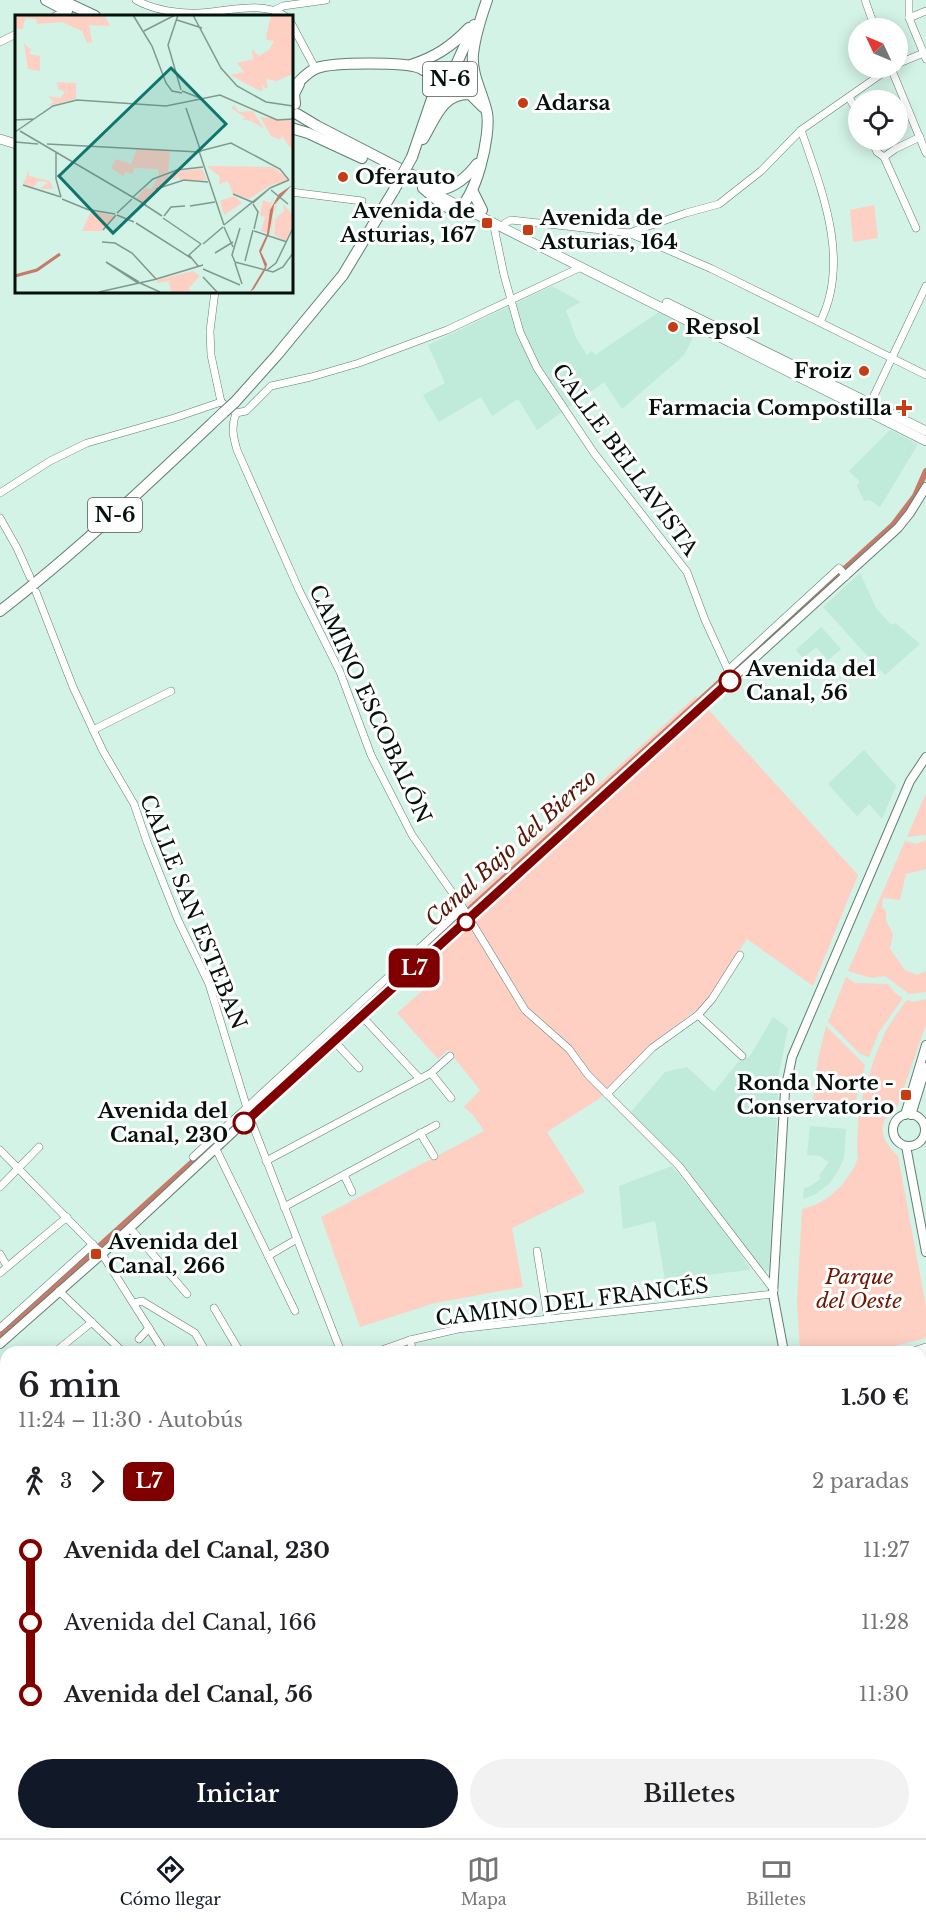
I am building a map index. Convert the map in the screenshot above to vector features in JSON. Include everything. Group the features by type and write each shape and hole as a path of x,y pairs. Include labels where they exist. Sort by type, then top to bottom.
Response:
{"main road":[{"path":"46,0 66,3 92,15"},
{"path":"411,65 440,54 454,44 487,0"},
{"path":"292,127 423,188 451,210 457,210 466,199 487,141 487,113 476,78 473,55 487,0"},
{"name":"N-6","path":"0,611 117,513 222,407 235,402 277,356 343,275 412,157 487,0"},
{"path":"66,3 78,15"},
{"path":"292,88 315,68 347,64 411,65 422,69 430,74 436,84 412,157"},
{"path":"292,122 294,94 302,79"},
{"path":"412,157 445,103 452,96 470,94 479,101 487,113"},
{"path":"295,105 316,126 441,190 466,199 505,223 926,431"},
{"path":"0,139 15,144"},
{"path":"441,190 453,186 468,175 481,159"},
{"path":"453,186 462,190 466,199 493,222 926,441"}],"street":[{"path":"136,0 147,5 188,13 260,7 275,10 283,15"},
{"path":"275,10 283,6 326,0"},
{"path":"866,0 872,18"},
{"path":"908,60 925,55 909,18 909,0"},
{"path":"57,15 63,13 66,3"},
{"path":"909,18 926,11"},
{"path":"292,25 315,68"},
{"path":"0,42 15,34"},
{"path":"859,90 877,78"},
{"path":"895,78 926,153"},
{"path":"505,223 511,220 629,232 719,204 761,171 801,130 848,98"},
{"path":"801,130 828,213 833,256 829,305 820,322"},
{"path":"884,157 920,137"},
{"path":"876,150 884,157 916,228"},
{"path":"292,192 362,201"},
{"name":"CALLE BELLAVISTA","path":"493,222 520,332 537,368 594,453 687,572 705,620 731,674"},
{"path":"629,232 712,269 926,375"},
{"path":"0,493 50,460 87,443 222,407 237,413 246,411 271,386 359,363 447,330 581,267"},
{"path":"870,404 926,286"},
{"path":"214,292 210,331 211,356 222,407"},
{"name":"CAMINO ESCOBALÓN","path":"237,413 232,423 232,433 237,450 299,590 340,672 371,755 412,835 464,908 525,1010 569,1049 588,1075 679,1166 773,1292"},
{"path":"731,674 846,576 898,528 926,488"},
{"path":"0,518 30,577"},
{"path":"193,1157 247,1106 470,918 731,674 839,568 846,576"},
{"name":"CALLE SAN ESTEBAN","path":"36,592 93,730 134,804 178,920 209,984 250,1118 339,1346"},
{"path":"93,730 171,691"},
{"path":"781,1346 773,1292 783,1123 792,1057 906,791 926,757"},
{"path":"0,1328 97,1249 130,1227 334,1041 358,1012 464,908"},
{"path":"607,1094 652,1048 698,1015 712,999 740,955"},
{"path":"358,1012 420,1079"},
{"path":"698,1015 742,1056"},
{"path":"334,1041 359,1068"},
{"path":"908,1115 926,1045"},
{"path":"266,1161 431,1073 450,1056"},
{"path":"908,1115 921,1120 926,1131 921,1141 908,1146 897,1141 893,1131 896,1121 908,1115 926,1067"},
{"path":"431,1073 451,1098"},
{"path":"284,1207 436,1125"},
{"path":"420,1133 434,1155"},
{"path":"908,1146 926,1226"},
{"path":"908,1146 926,1252"},
{"path":"0,1186 39,1147"},
{"path":"216,1149 295,1311"},
{"path":"0,1150 97,1249 135,1303 160,1346"},
{"path":"344,1174 352,1192"},
{"path":"0,1273 66,1217"},
{"path":"130,1227 187,1293"},
{"path":"268,1256 297,1239"},
{"path":"0,1344 59,1291 97,1249"},
{"path":"537,1251 548,1319"},
{"path":"0,1254 7,1266"},
{"path":"59,1291 117,1346"},
{"name":"CAMINO DEL FRANCÉS","path":"393,1346 458,1329 773,1292"},
{"path":"135,1303 142,1301 195,1332 203,1346"},
{"path":"214,1308 236,1346"},
{"path":"62,1346 92,1322"},
{"path":"139,1339 149,1328"},
{"path":"410,1340 412,1346"}],"shaded area":[{"path":"552,286 581,302 566,310 576,338 587,355 592,351 595,355 662,310 698,328 684,355 622,409 604,382 537,430 518,399 492,416 481,397 439,422 423,395 445,383 428,345"},
{"path":"890,430 918,444 880,507 870,500 864,501 857,486 860,482 849,471"},
{"path":"860,573 876,608 891,625 895,623 920,644 885,675 823,607"},
{"path":"821,627 841,649 828,660 816,647 803,658 796,650"},
{"path":"864,750 896,786 882,819 869,804 857,816 828,784"},
{"path":"773,1017 788,1028 779,1073 769,1269 764,1273 677,1160 631,1112 665,1072 687,1067 714,1092 739,1061 750,1056"},
{"path":"810,1126 846,1129 844,1158 829,1184 814,1195 803,1199 804,1188 821,1178 819,1176 829,1162 820,1156 807,1155"},
{"path":"672,1166 731,1239 749,1270 665,1280 655,1221 623,1229 619,1186"}],"green space":[{"path":"874,205 878,238 853,242 850,210"},
{"path":"696,696 858,875 813,986 747,939 702,1006 647,1047 600,1098 547,1132 585,1192 512,1228 523,1287 435,1303 360,1327 321,1217 484,1131 464,1107 480,1090 448,1050 438,1059 397,1013 429,985 411,954"},
{"path":"926,793 926,835 907,837"},
{"path":"926,840 926,869 906,874 900,900 883,898 882,907 886,911 886,921 893,934 890,949 905,970 917,975 926,971 926,992 909,994 885,976 871,978 848,971 905,841 916,844"},
{"path":"846,977 855,983 888,984 895,993 903,998 879,1032 869,1057 860,1054 828,1022"},
{"name":"Parque del Oeste","path":"926,999 926,1024 898,1105 886,1118 883,1130 887,1143 898,1156 926,1307 926,1338 895,1346 800,1346 797,1301 802,1209 829,1197 842,1185 854,1168 858,1158 859,1109 874,1059 886,1030 905,1002 908,1000 913,1002"},
{"path":"826,1026 865,1065 853,1111 812,1108 818,1059"}],"waterway":[{"name":"Canal Bajo del Bierzo","path":"234,1123 893,525 915,496 926,471"},
{"name":"Canal Bajo del Bierzo","path":"0,1336 198,1157"}],"bus line":[{"name":"L7","path":"244,1123 730,681"}],"place":[{"name":"Adarsa","path":"523,103"},
{"name":"Oferauto","path":"343,177"},
{"name":"Avenida de Asturias, 167","path":"487,223"},
{"name":"Avenida de Asturias, 164","path":"528,230"},
{"name":"Repsol","path":"673,327"},
{"name":"Froiz","path":"864,371"},
{"name":"Farmacia Compostilla","path":"904,408"},
{"name":"Avenida del Canal, 56","path":"730,681"},
{"name":"Ronda Norte - Conservatorio","path":"906,1095"},
{"name":"Avenida del Canal, 230","path":"244,1123"},
{"name":"Avenida del Canal, 266","path":"96,1254"}]}
